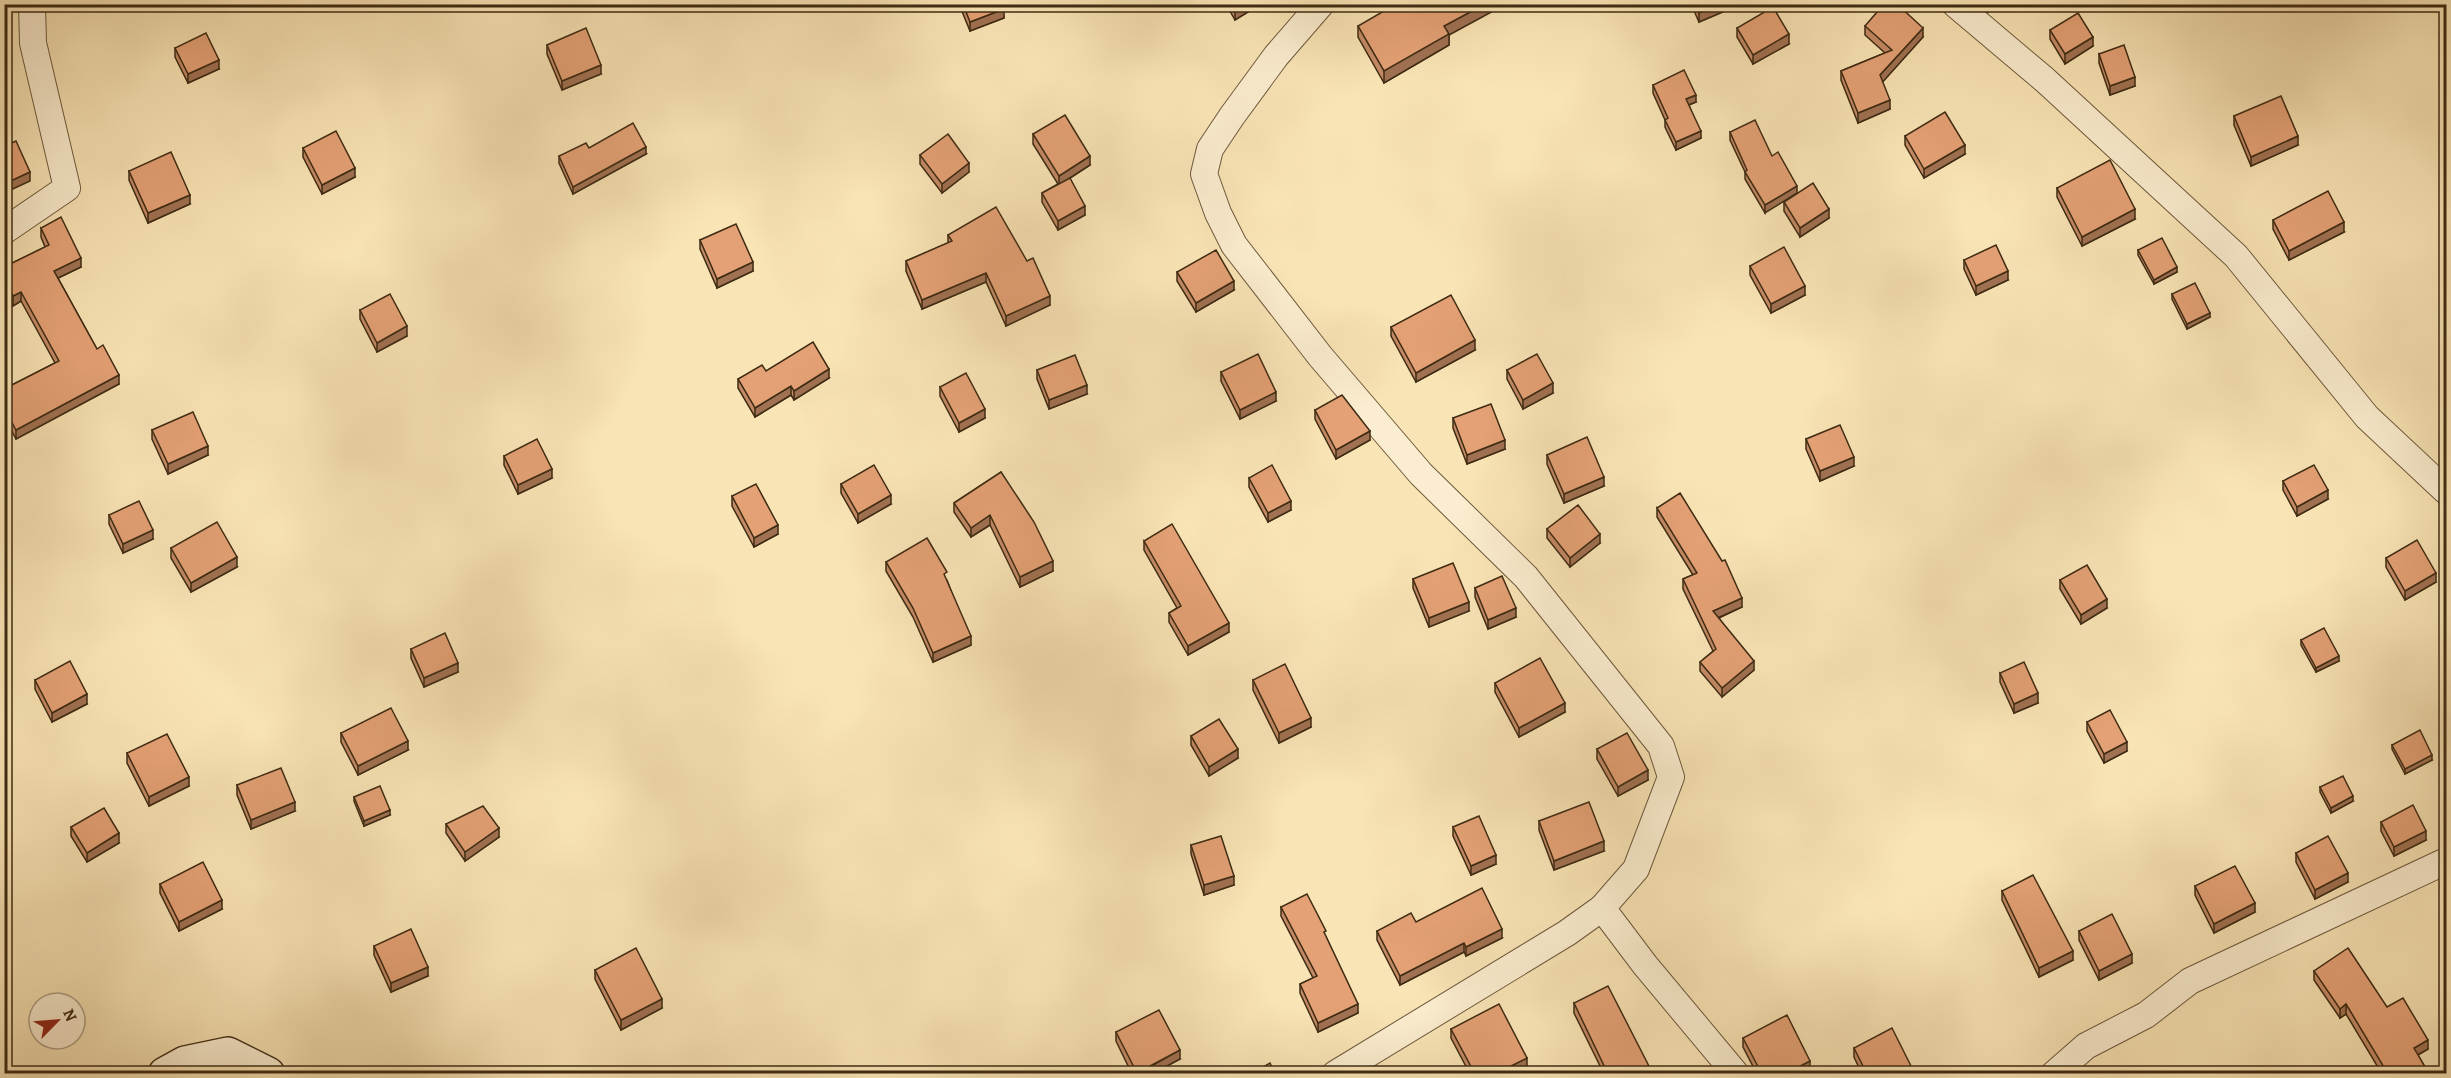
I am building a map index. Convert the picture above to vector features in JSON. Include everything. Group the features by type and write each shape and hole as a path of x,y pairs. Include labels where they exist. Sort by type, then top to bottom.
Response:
{"street":[{"path":"4,231 67,188 33,44 32,4"},
{"path":"1320,4 1276,56 1210,149 1204,174 1218,213 1234,245 1320,356 1421,474 1526,577 1661,746 1671,777 1636,869 1602,908 1567,933 1335,1074"},
{"path":"1955,4 2045,80 2236,256 2367,417 2446,492"},
{"path":"2054,1074 2086,1046 2146,1015 2190,981 2446,861"},
{"path":"1602,908 1645,965 1736,1074"},
{"path":"165,1074 184,1063 228,1054 268,1074"}],"building":[{"path":"963,4 1002,4 1004,9 970,22"},
{"path":"1232,4 1246,4 1235,11"},
{"path":"1396,4 1485,4 1444,26 1449,34 1384,71 1358,26"},
{"path":"1695,4 1719,4 1699,13"},
{"path":"1884,4 1897,4 1923,28 1880,75 1890,100 1858,113 1841,71 1892,50 1865,26"},
{"path":"1773,7 1789,34 1753,55 1737,28"},
{"path":"2078,13 2093,37 2065,54 2050,30"},
{"path":"586,28 601,65 562,81 547,45"},
{"path":"206,33 219,60 188,74 175,48"},
{"path":"2124,45 2135,77 2110,86 2099,54"},
{"path":"1684,70 1696,95 1686,99 1701,131 1676,142 1665,120 1668,118 1653,85"},
{"path":"2281,96 2298,136 2251,157 2234,116"},
{"path":"1945,112 1965,145 1924,169 1905,136"},
{"path":"1065,115 1090,156 1059,176 1033,134"},
{"path":"1755,120 1772,156 1778,152 1797,186 1765,205 1745,172 1747,170 1730,132"},
{"path":"633,123 646,147 573,187 559,156 586,143 589,148"},
{"path":"336,131 355,168 322,185 303,148"},
{"path":"948,134 969,163 942,184 920,155"},
{"path":"16,141 30,172 4,184 4,146"},
{"path":"171,152 190,195 148,213 129,171"},
{"path":"2110,160 2135,209 2082,237 2057,188"},
{"path":"1070,178 1085,206 1058,221 1042,193"},
{"path":"1813,183 1829,209 1800,228 1784,202"},
{"path":"2328,191 2344,222 2289,251 2273,220"},
{"path":"996,207 1027,261 1033,258 1050,296 1006,316 986,273 922,300 906,261 952,241 948,235"},
{"path":"61,217 81,258 54,271 97,349 103,345 119,375 16,430 4,408 4,389 59,361 21,292 13,296 4,281 4,267 49,245 41,228"},
{"path":"736,224 753,262 717,279 700,240"},
{"path":"2162,238 2177,267 2154,280 2138,250"},
{"path":"1996,245 2008,271 1976,286 1964,260"},
{"path":"1784,247 1805,286 1771,304 1750,266"},
{"path":"1216,250 1234,281 1196,303 1177,272"},
{"path":"2195,283 2210,313 2187,324 2172,294"},
{"path":"390,294 407,326 377,343 360,310"},
{"path":"1451,295 1475,340 1416,373 1391,327"},
{"path":"813,342 829,369 794,391 791,386 755,408 738,379 762,365 766,371"},
{"path":"1258,354 1276,392 1240,410 1221,372"},
{"path":"1537,354 1553,383 1523,400 1507,370"},
{"path":"1075,355 1087,385 1049,400 1037,370"},
{"path":"966,373 985,409 959,423 940,387"},
{"path":"1342,395 1370,431 1336,450 1315,410"},
{"path":"1491,404 1505,440 1467,455 1453,418"},
{"path":"193,412 208,446 168,464 152,430"},
{"path":"1840,425 1854,457 1820,471 1806,439"},
{"path":"1587,437 1604,477 1564,494 1547,455"},
{"path":"537,439 552,469 518,485 504,456"},
{"path":"874,465 891,495 858,514 841,484"},
{"path":"1272,465 1291,501 1268,513 1249,478"},
{"path":"2314,465 2328,490 2297,507 2283,481"},
{"path":"1001,472 1034,522 1053,561 1020,577 990,515 971,528 954,503"},
{"path":"756,484 778,525 754,538 732,496"},
{"path":"1680,493 1722,561 1725,560 1742,598 1713,611 1754,661 1722,688 1700,662 1716,649 1683,579 1697,573 1657,508"},
{"path":"139,501 153,530 123,544 109,515"},
{"path":"1578,505 1600,534 1570,558 1547,529"},
{"path":"217,522 237,557 191,583 171,548"},
{"path":"1172,524 1229,623 1188,646 1169,613 1181,606 1144,541"},
{"path":"927,538 947,572 944,574 971,636 933,653 913,608 886,562"},
{"path":"2417,540 2436,573 2405,591 2386,558"},
{"path":"1453,563 1469,602 1429,618 1413,579"},
{"path":"2087,565 2107,599 2081,615 2060,580"},
{"path":"1502,576 1516,608 1488,620 1475,588"},
{"path":"2324,628 2339,656 2316,668 2301,640"},
{"path":"445,633 458,663 424,678 411,649"},
{"path":"1540,658 1565,703 1519,728 1495,683"},
{"path":"70,661 87,694 52,713 35,680"},
{"path":"2024,662 2038,693 2014,704 2000,673"},
{"path":"1285,664 1311,718 1279,733 1253,680"},
{"path":"391,708 408,741 358,766 341,733"},
{"path":"2110,710 2127,742 2104,754 2087,722"},
{"path":"1219,719 1238,749 1209,767 1191,736"},
{"path":"2420,730 2432,755 2405,769 2392,745"},
{"path":"1627,733 1648,770 1618,787 1597,749"},
{"path":"167,734 189,777 149,797 127,753"},
{"path":"281,768 295,802 251,820 237,785"},
{"path":"2343,776 2353,796 2331,808 2320,787"},
{"path":"380,786 390,810 364,821 354,797"},
{"path":"1589,802 1604,841 1554,861 1539,821"},
{"path":"2413,805 2426,831 2394,847 2381,822"},
{"path":"483,806 499,828 465,852 446,824"},
{"path":"104,808 119,833 87,853 71,827"},
{"path":"1479,816 1496,855 1471,866 1453,827"},
{"path":"1221,836 1234,876 1204,885 1191,845"},
{"path":"2328,836 2348,873 2315,890 2296,853"},
{"path":"203,862 222,900 179,922 160,884"},
{"path":"2235,866 2255,903 2214,924 2195,886"},
{"path":"2033,875 2073,951 2039,968 2002,891"},
{"path":"1482,888 1502,929 1466,947 1464,943 1400,976 1377,931 1411,913 1416,922"},
{"path":"1307,894 1358,1004 1318,1023 1300,984 1317,976 1281,907"},
{"path":"2112,914 2132,954 2099,971 2079,931"},
{"path":"411,929 428,967 391,983 374,946"},
{"path":"636,948 662,999 621,1020 595,970"},
{"path":"2348,948 2387,1007 2403,998 2428,1040 2414,1048 2429,1074 2388,1074 2346,1004 2340,1009 2314,971"},
{"path":"1608,986 1653,1074 1608,1074 1574,1003"},
{"path":"1499,1004 1527,1058 1495,1074 1475,1074 1451,1029"},
{"path":"1159,1010 1180,1050 1137,1073 1116,1032"},
{"path":"1787,1015 1810,1061 1785,1074 1762,1074 1743,1038"},
{"path":"1892,1028 1915,1074 1867,1074 1854,1048"},
{"path":"1270,1063 1275,1074 1251,1074"}]}
